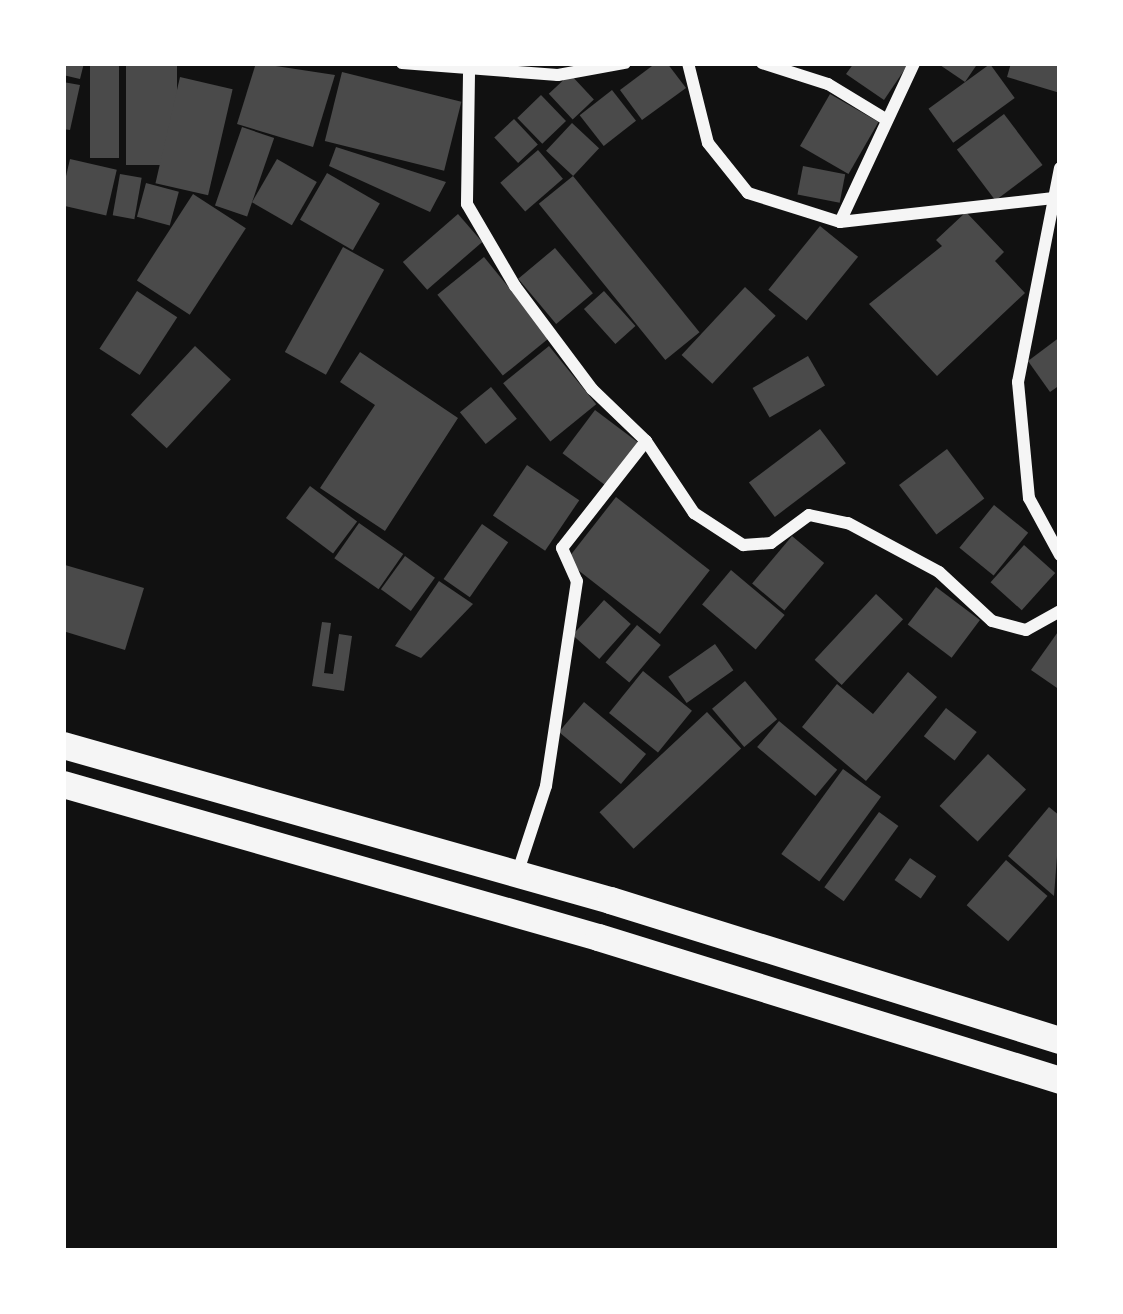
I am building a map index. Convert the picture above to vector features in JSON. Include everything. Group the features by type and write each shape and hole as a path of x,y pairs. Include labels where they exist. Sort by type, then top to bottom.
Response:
{"highway":[{"path":"63,745 517,874 1060,1040"},
{"path":"63,784 598,937 1060,1081"}],"street":[{"path":"402,63 470,74 558,75 625,63"},
{"path":"688,63 708,143 748,194 840,222 1054,198"},
{"path":"762,63 828,84 887,120"},
{"path":"840,222 914,63"},
{"path":"470,74 467,204 515,286 592,388 646,441 694,513 743,545 771,542 809,515 829,519 939,572 992,621 1026,630 1060,611"},
{"path":"1060,168 1018,382 1029,498 1060,555"},
{"path":"517,874 546,786 577,581 562,548 646,441"}],"building":[{"path":"63,63 84,63 80,79 63,75"},
{"path":"90,63 119,63 119,158 90,158"},
{"path":"126,63 177,63 177,165 126,165"},
{"path":"256,63 335,75 313,147 237,124"},
{"path":"656,63 667,63 686,88 642,120 620,90"},
{"path":"854,63 909,63 884,100 846,74"},
{"path":"937,63 978,63 965,82"},
{"path":"1011,63 1060,63 1060,93 1007,77"},
{"path":"990,64 1015,98 953,143 929,109"},
{"path":"342,72 461,102 444,171 325,141"},
{"path":"570,74 594,100 573,119 549,94"},
{"path":"180,77 233,89 208,195 155,183"},
{"path":"63,82 80,85 70,130 63,129"},
{"path":"612,90 636,121 604,146 580,115"},
{"path":"830,94 878,122 848,174 800,146"},
{"path":"541,95 566,121 542,144 517,118"},
{"path":"1004,114 1043,165 995,201 957,150"},
{"path":"514,119 538,145 518,163 494,137"},
{"path":"572,123 599,148 573,176 546,151"},
{"path":"242,127 274,138 247,217 215,205"},
{"path":"336,147 446,182 430,212 329,166"},
{"path":"538,150 563,179 525,211 500,183"},
{"path":"70,159 117,170 106,216 63,206"},
{"path":"277,159 317,182 292,225 252,202"},
{"path":"803,166 845,174 840,203 797,194"},
{"path":"327,173 380,204 353,250 300,220"},
{"path":"120,174 142,178 134,219 113,215"},
{"path":"573,176 699,332 665,360 539,204"},
{"path":"146,183 179,192 170,226 137,217"},
{"path":"193,194 246,228 190,315 137,280"},
{"path":"966,212 1004,252 995,261 1025,293 937,376 869,304 942,246 936,240"},
{"path":"458,214 482,242 427,290 403,262"},
{"path":"820,226 858,257 806,321 768,290"},
{"path":"343,247 384,270 326,375 285,352"},
{"path":"555,248 593,293 556,324 518,279"},
{"path":"484,257 549,338 503,376 437,295"},
{"path":"745,287 776,316 712,384 682,355"},
{"path":"137,291 177,317 140,375 99,349"},
{"path":"604,291 635,326 615,344 584,309"},
{"path":"1060,337 1060,385 1050,392 1028,361"},
{"path":"195,346 231,379 167,448 131,415"},
{"path":"549,346 596,404 550,441 503,383"},
{"path":"360,352 458,418 385,531 320,488 375,405 340,382"},
{"path":"808,356 825,385 770,417 753,388"},
{"path":"491,387 517,419 486,444 460,412"},
{"path":"595,410 638,442 606,486 563,453"},
{"path":"820,429 846,463 775,517 749,483"},
{"path":"947,449 984,499 936,535 899,485"},
{"path":"527,465 579,500 545,551 493,516"},
{"path":"310,486 357,522 333,553 286,518"},
{"path":"616,497 710,570 660,634 566,561"},
{"path":"994,505 1028,533 994,575 959,548"},
{"path":"359,523 403,554 379,589 334,558"},
{"path":"482,524 508,542 470,597 444,579"},
{"path":"792,536 824,563 784,610 752,583"},
{"path":"1024,545 1055,573 1022,610 991,582"},
{"path":"405,556 435,578 411,611 381,589"},
{"path":"65,565 144,588 125,650 63,631"},
{"path":"731,570 785,615 756,649 702,604"},
{"path":"439,581 473,604 421,658 395,646"},
{"path":"936,587 980,620 952,658 908,625"},
{"path":"876,594 903,619 842,685 815,660"},
{"path":"604,600 631,624 599,659 573,635"},
{"path":"322,622 331,623 324,673 333,674 339,634 352,636 344,691 312,686"},
{"path":"637,625 661,645 629,682 606,663"},
{"path":"1060,629 1060,690 1031,670"},
{"path":"715,644 733,670 687,703 668,677"},
{"path":"643,671 692,711 658,753 609,713"},
{"path":"908,672 937,697 866,781 802,727 837,684 873,714"},
{"path":"745,681 777,719 744,747 712,709"},
{"path":"584,702 646,754 621,784 559,732"},
{"path":"946,708 977,732 955,760 924,736"},
{"path":"707,712 741,749 634,849 599,812"},
{"path":"779,721 837,770 815,796 757,747"},
{"path":"988,754 1026,789 978,841 940,806"},
{"path":"843,769 881,797 819,882 781,854"},
{"path":"1049,807 1060,816 1054,896 1008,856"},
{"path":"879,812 898,826 844,901 824,887"},
{"path":"910,858 936,876 921,898 895,880"},
{"path":"1006,860 1048,896 1008,941 967,905"}]}
